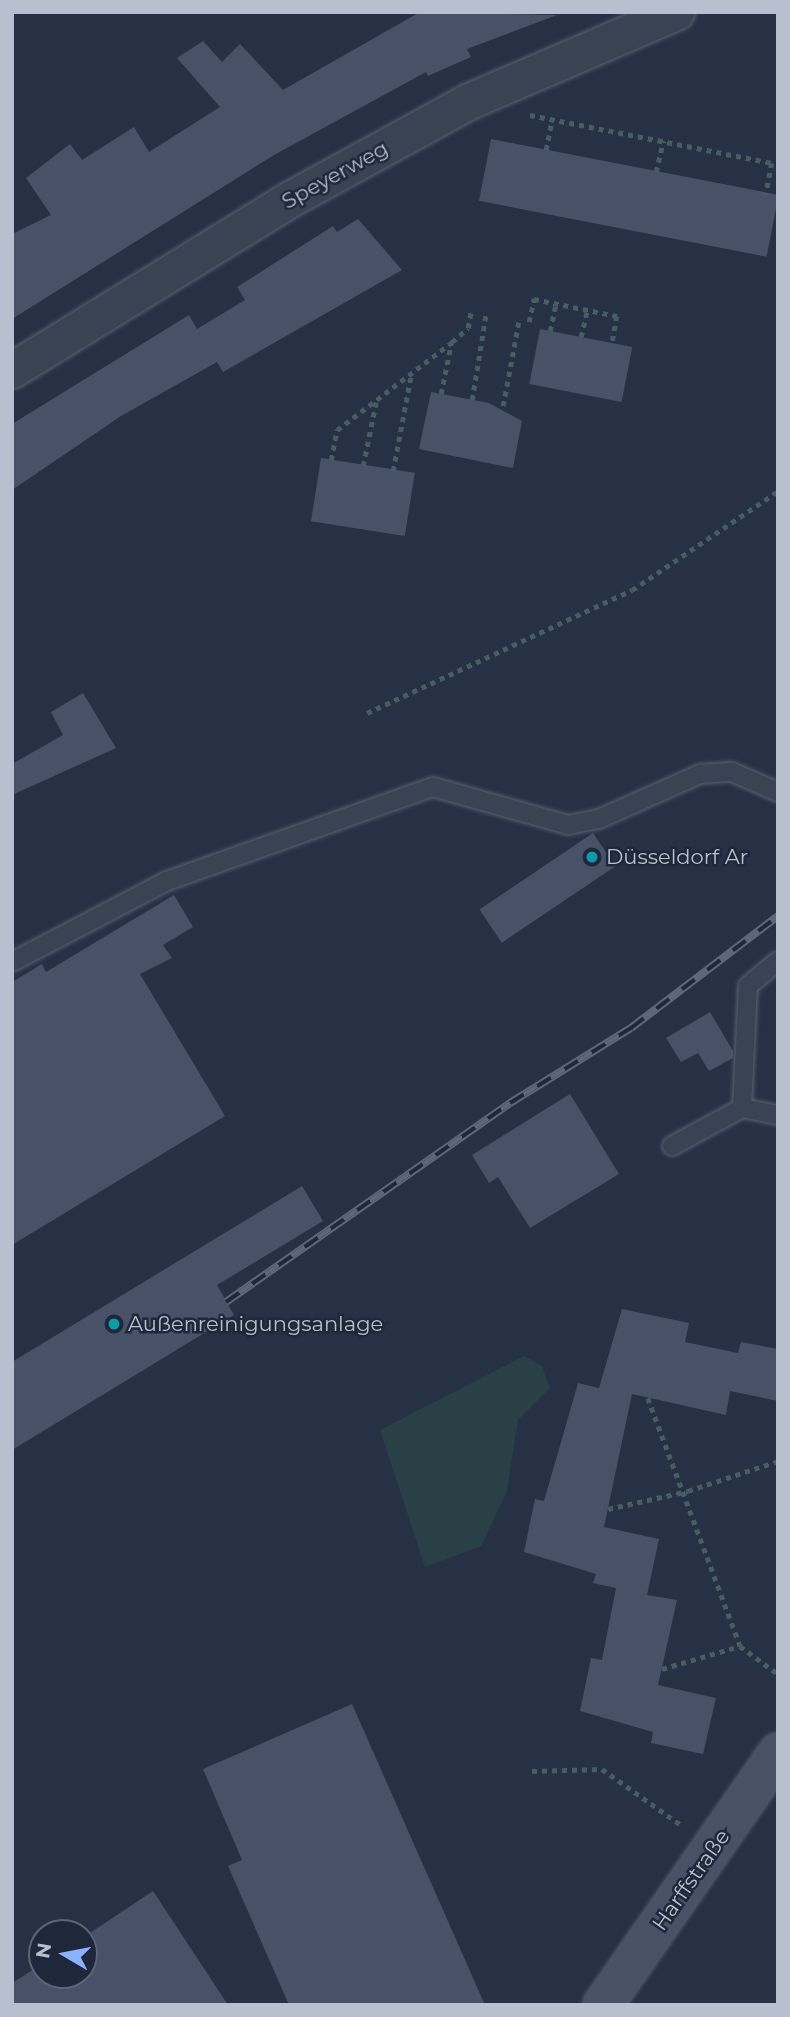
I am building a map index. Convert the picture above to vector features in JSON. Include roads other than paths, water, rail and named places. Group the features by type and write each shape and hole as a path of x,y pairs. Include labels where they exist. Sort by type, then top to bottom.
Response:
{"street":[{"name":"Speyerweg","path":"12,370 290,199 467,102 676,12"},
{"name":"Harffstraße","path":"603,2005 778,1753"}],"lane":[{"path":"12,962 167,881 433,787 568,825 599,820 700,774 732,772 778,792"},
{"path":"742,1108 748,986 778,961"},
{"path":"672,1146 742,1108 778,1115"}],"railway":[{"path":"226,1302 510,1103 631,1028 778,916"}],"place":[{"name":"Düsseldorf Ar","path":"592,857"},
{"name":"Außenreinigungsanlage","path":"114,1324"}]}
